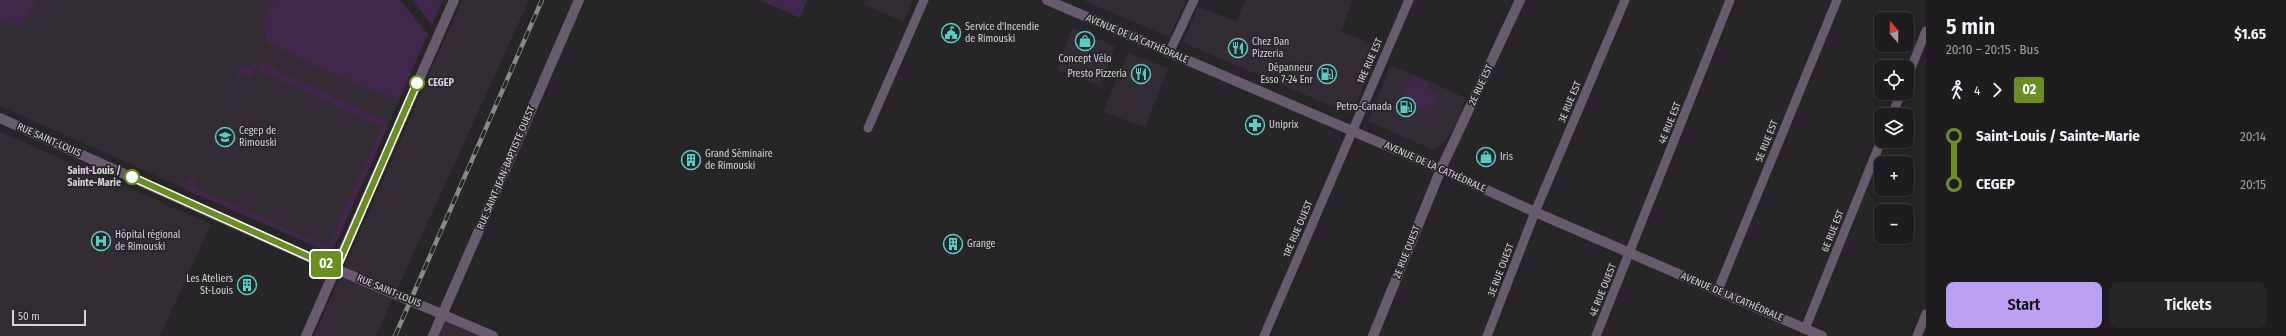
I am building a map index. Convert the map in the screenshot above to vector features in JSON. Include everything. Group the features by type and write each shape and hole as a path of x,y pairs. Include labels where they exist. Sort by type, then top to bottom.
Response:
{"street":[{"path":"306,336 454,0"},
{"name":"RUE SAINT-JEAN-BAPTISTE OUEST","path":"433,336 579,0"},
{"path":"868,128 924,0"},
{"name":"AVENUE DE LA CATHÉDRALE","path":"1048,0 1441,169 1535,212 1822,336"},
{"path":"1170,53 1194,0"},
{"name":"1RE RUE EST","path":"1352,131 1409,0"},
{"name":"2E RUE EST","path":"1441,169 1520,0"},
{"name":"3E RUE EST","path":"1535,212 1625,0"},
{"name":"4E RUE EST","path":"1630,253 1730,0"},
{"name":"5E RUE EST","path":"1718,290 1837,0"},
{"path":"1914,61 1926,31"},
{"name":"RUE SAINT-LOUIS","path":"0,118 336,269 493,336"},
{"name":"1RE RUE OUEST","path":"1264,336 1352,131"},
{"name":"6E RUE EST","path":"1805,329 1878,148"},
{"name":"2E RUE OUEST","path":"1374,336 1441,169"},
{"name":"3E RUE OUEST","path":"1487,336 1535,212"},
{"name":"4E RUE OUEST","path":"1596,336 1630,253"},
{"path":"1917,336 1926,314"}],"shaded area":[{"name":"Cegep de Rimouski","path":"0,0 349,0 427,37 335,245 331,250 325,251 0,106"},
{"path":"0,0 37,0 21,26 0,19"},
{"path":"273,0 400,0 428,34 398,101 326,71 267,42 263,24"},
{"path":"412,0 443,0 432,25"},
{"path":"462,0 529,0 376,336 314,336"},
{"path":"760,0 807,0 800,18"},
{"path":"866,0 913,0 903,22 864,4"},
{"path":"1082,0 1184,0 1186,1 1169,37"},
{"path":"1246,0 1353,0 1341,32 1381,47 1351,114 1186,44 1184,40 1198,7 1236,21"},
{"path":"1072,28 1115,46 1100,86 1057,70"},
{"path":"1128,53 1168,68 1145,127 1103,112"},
{"path":"258,63 251,78 241,74 233,91 230,90 228,86 234,87 238,78 234,76 239,71"},
{"path":"262,63 273,65 274,69 389,123 335,245 328,251 184,189 189,179 192,177 195,182 193,187 328,247 382,127 258,70"},
{"path":"1391,65 1466,98 1455,127 1442,145 1433,150 1368,121"},
{"path":"1411,75 1429,83 1427,89 1439,94 1430,113 1400,101"},
{"name":"Hôpital régional de Rimouski","path":"0,132 211,224 160,336 0,336"},
{"path":"443,314 493,336 433,336"}],"railway":[{"path":"395,336 542,0"}],"bus line":[{"name":"02","path":"132,177 336,269 417,83"}],"place":[{"name":"Service d'Incendie de Rimouski","path":"951,33"},
{"name":"Concept Vélo","path":"1085,41"},
{"name":"Chez Dan Pizzeria","path":"1238,48"},
{"name":"Presto Pizzeria","path":"1141,74"},
{"name":"Dépanneur Esso 7-24 Enr","path":"1327,74"},
{"name":"CEGEP","path":"417,83"},
{"name":"Petro-Canada","path":"1406,107"},
{"name":"Uniprix","path":"1255,125"},
{"name":"Cegep de Rimouski","path":"225,137"},
{"name":"Iris","path":"1486,157"},
{"name":"Grand Séminaire de Rimouski","path":"691,160"},
{"name":"Saint-Louis / Sainte-Marie","path":"132,177"},
{"name":"Hôpital régional de Rimouski","path":"101,241"},
{"name":"Grange","path":"953,244"},
{"name":"Les Ateliers St-Louis","path":"247,285"}]}
